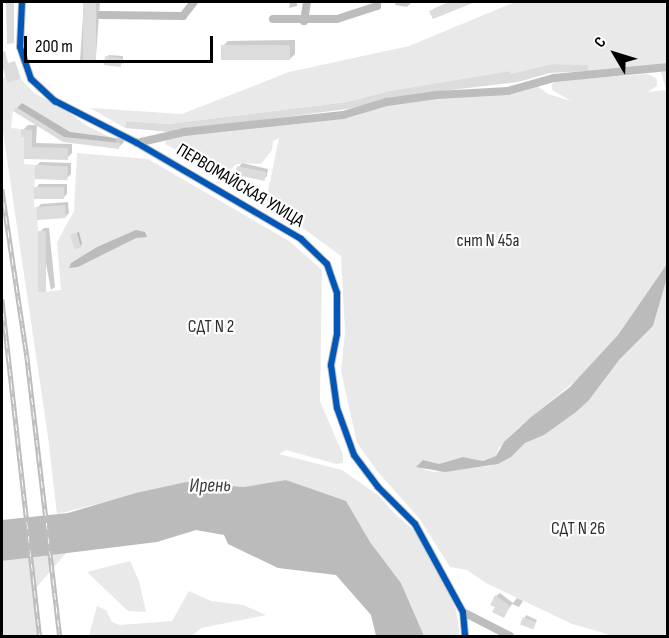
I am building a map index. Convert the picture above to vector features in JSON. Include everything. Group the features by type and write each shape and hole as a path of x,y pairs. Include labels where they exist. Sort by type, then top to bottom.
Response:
{"street":[{"name":"ПЕРВОМАЙСКАЯ УЛИЦА","path":"22,2 20,47 31,79 55,101 137,143 301,239 327,264 337,292 337,334 331,365 337,408 354,455 378,487 415,524 463,612 465,636"},
{"path":"101,15 183,16 194,2"},
{"path":"304,21 307,2"},
{"path":"273,19 304,21 337,19 376,6 377,2"},
{"path":"137,143 184,132 292,118 343,115 387,102 437,95 508,91 554,78 668,67"},
{"path":"463,612 510,636"}],"green space":[{"path":"515,2 667,2 667,64 589,71 588,65 552,64 510,74 510,71 389,91 347,102 168,124 126,121 125,128 90,108 182,114 289,72 409,46"},
{"name":"снт N 45а","path":"667,71 667,264 657,280 618,335 579,378 518,428 499,448 496,456 483,461 463,457 439,464 423,460 423,469 434,472 490,466 511,457 525,443 544,435 653,326 667,278 667,636 607,636 607,634 572,624 486,583 467,570 450,567 419,518 378,472 357,443 341,371 345,332 341,256 266,201 279,138 273,141 272,150 261,164 235,165 226,175 165,144 167,140 184,135 437,98 537,86 548,94 571,101 552,90 555,81 648,74 657,79 657,86 648,92 666,90 661,72"},
{"name":"СДТ N 2","path":"5,77 7,83 21,79 34,93 67,111 87,126 116,140 116,143 64,137 16,107 13,111 11,128 21,129 24,137 24,164 35,165 34,207 36,207 44,292 61,290 57,242 74,211 77,153 148,159 289,241 322,270 320,401 343,455 343,463 336,464 286,450 279,454 342,470 379,496 416,532 442,576 456,610 460,636 424,636 401,583 370,542 346,502 286,480 244,487 186,482 57,514 48,437 2,125 2,78"},
{"path":"67,552 36,588 41,636 2,636 2,561"},
{"path":"130,561 139,581 146,612 128,611 87,572"},
{"path":"189,591 211,601 243,605 266,615 201,628 192,636 89,636 97,606 106,610 112,622 120,625 172,621"}],"water":[{"path":"136,230 145,232 147,237 136,238 78,267 69,268 71,263 97,247"},
{"path":"667,264 667,278 653,326 619,360 589,400 576,412 544,435 525,443 511,457 498,464 445,472 416,467 423,460 439,464 463,457 483,461 496,456 504,442 531,417 570,387 618,335"},
{"name":"Ирень","path":"286,480 346,501 370,542 401,583 424,636 376,636 371,615 336,575 278,568 228,544 224,535 196,530 157,542 2,561 2,520 68,513 136,493 186,482 244,487"}],"building":[{"path":"6,2 14,2 14,43 7,44"},
{"path":"83,2 96,2 96,62 83,62"},
{"path":"452,2 475,2 433,19 429,11"},
{"path":"221,45 290,45 290,60 221,60"},
{"path":"5,51 8,63 15,61 21,79 7,83 2,64 2,52"},
{"path":"105,56 122,58 121,67 104,65"},
{"path":"552,64 588,65 589,71 550,73 518,82 417,94 347,109 170,132 125,128 126,121 168,124 347,102 389,91 510,71 510,74"},
{"path":"16,107 64,137 120,143 119,149 63,142 13,111"},
{"path":"21,129 32,130 32,147 68,148 68,160 24,159 24,137 21,137"},
{"path":"35,165 68,166 67,180 35,179"},
{"path":"237,166 266,172 264,181 235,175"},
{"path":"34,187 64,187 64,199 34,199"},
{"path":"65,205 66,218 37,220 36,207"},
{"path":"38,231 46,231 46,292 38,292"},
{"path":"77,233 81,247 74,249 70,235"},
{"path":"495,595 510,606 504,618 492,612 495,607 490,605"},
{"path":"523,617 536,622 533,629 520,624"}],"railway":[{"path":"2,189 27,356 60,636"},
{"path":"2,299 40,636"}],"cycle path":[{"path":"22,2 20,47 31,79 55,101 137,143 301,239 327,264 337,293 337,334 331,365 337,408 354,455 378,487 415,524 463,612 465,636"}],"park label":[{"name":"СДТ N 26","path":"578,529"}]}
